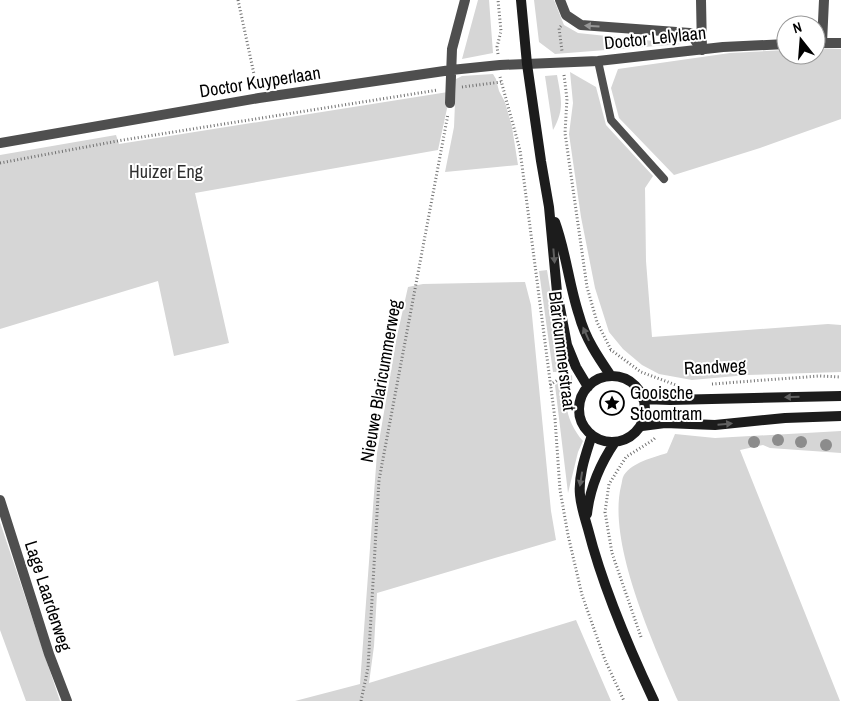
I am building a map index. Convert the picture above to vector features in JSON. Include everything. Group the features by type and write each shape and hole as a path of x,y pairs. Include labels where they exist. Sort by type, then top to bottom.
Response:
{"main road":[{"name":"Blaricummerstraat","path":"521,0 527,64 540,161 549,207 557,292 567,345 576,367 588,387"},
{"name":"Blaricummerstraat","path":"549,207 560,237 579,317 596,354 611,376"},
{"path":"642,426 645,409 643,398 631,382 611,376 598,380 588,387 582,396 580,407 585,427 592,436 603,442 615,442 626,439 642,426 665,423 715,425 785,418 841,416"},
{"name":"Randweg","path":"643,398 670,400 841,396"},
{"path":"592,436 580,482 580,496 586,522 594,555 625,635 654,701"},
{"path":"586,522 589,495 601,463 615,442"}],"street":[{"path":"450,103 452,49 465,0"},
{"path":"560,0 566,15 581,25 690,33 702,50"},
{"path":"701,0 702,50"},
{"path":"822,15 824,0"},
{"path":"826,43 841,43"},
{"name":"Doctor Lelylaan","path":"527,64 598,61 776,45"},
{"name":"Doctor Kuyperlaan","path":"0,143 259,98 451,70 527,64"},
{"name":"Lage Laarderweg","path":"0,500 49,654 67,701"}],"lane":[{"path":"598,61 611,120 664,179"}],"path":[{"path":"238,0 259,98"},
{"name":"Blaricummerstraat","path":"498,0 501,30 497,47 501,82 520,150 550,385 560,490 582,595 605,660 624,701"},
{"name":"Blaricummerstraat","path":"566,15 559,28 567,99 565,133 587,287 597,322 612,350"},
{"path":"0,163 123,140 450,88 501,82"},
{"name":"Nieuwe Blaricummerweg","path":"361,701 368,668 379,480 450,103"},
{"path":"596,354 612,350"},
{"name":"Randweg","path":"612,350 641,372 672,385 680,385"},
{"path":"550,385 576,367"},
{"name":"Randweg","path":"703,385 820,376 841,377"},
{"path":"642,640 612,553 605,512 609,484 626,457 653,440 665,423"}],"green space":[{"path":"478,0 489,0 493,53 462,59"},
{"path":"534,0 554,0 564,25 578,33 682,44 555,54 539,42"},
{"path":"826,48 841,49 841,119 760,148 674,175 619,118 611,88 618,69 730,53 776,51 776,65 826,65"},
{"path":"570,72 596,87 606,125 653,176 645,188 646,261 652,337 828,324 841,325 841,372 747,375 692,380 659,374 642,365 623,349 609,332 595,288 581,217 569,134 573,103"},
{"path":"493,74 505,102 512,127 518,165 445,172 454,127 456,79 462,76"},
{"path":"557,75 561,109 553,130 545,76"},
{"name":"Huizer Eng","path":"448,92 448,104 438,150 195,193 229,343 174,356 158,281 0,329 0,155 116,135 119,144"},
{"path":"547,270 559,344 569,367 560,372 553,372 539,271"},
{"path":"525,282 531,305 551,511 556,540 377,593 374,646 369,683 576,620 611,701 295,701 360,684 377,453 397,336 408,287 423,284"},
{"path":"572,375 572,383 567,401 568,413 573,426 583,441 578,452 568,493 555,385"},
{"path":"841,431 841,453 770,448 763,445 740,450 840,701 678,701 646,625 627,565 618,510 624,475 632,467 667,453 675,434 715,438"},
{"path":"0,522 60,701 26,701 0,630"}],"place":[{"name":"Gooische Stoomtram","path":"612,403"}]}
